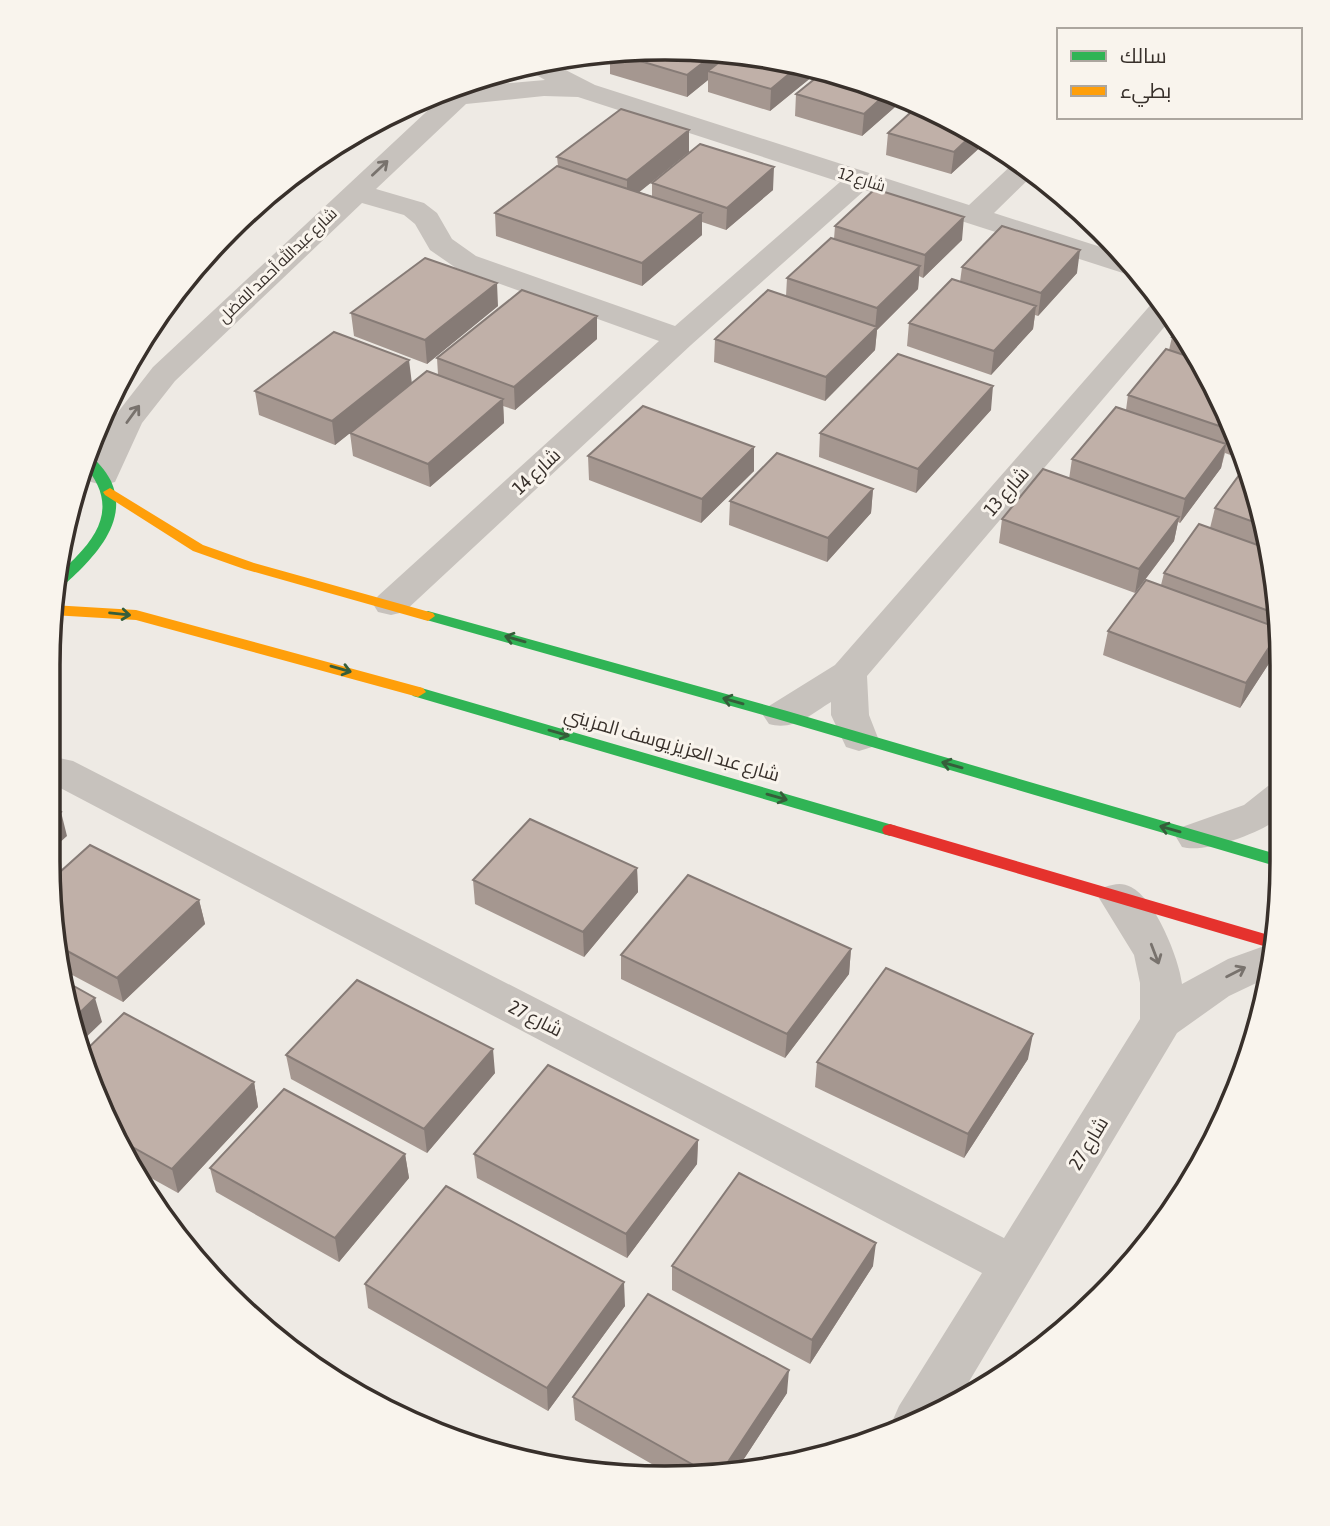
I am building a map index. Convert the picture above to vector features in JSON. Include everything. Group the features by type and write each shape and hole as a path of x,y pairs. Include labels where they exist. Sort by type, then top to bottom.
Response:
{"street":[{"name":"شارع 12","path":"547,71 586,91 1115,261"},
{"name":"شارع 12","path":"486,87 547,87 586,91"},
{"name":"شارع عبدالله أحمد الفضل","path":"99,475 127,421 164,374 457,97"},
{"path":"976,214 1018,174"},
{"name":"شارع 14","path":"391,604 680,338 860,179"},
{"path":"354,192 414,209 427,219 440,244 466,262 680,338"},
{"name":"شارع 13","path":"782,715 848,674 1158,315"},
{"path":"130,382 144,381 164,374"},
{"path":"99,475 198,548 249,566 859,737 1270,858"},
{"path":"67,574 88,557 108,524 99,475"},
{"name":"شارع عبد العزيز يوسف المزيني","path":"62,611 136,615 347,670 1265,940"},
{"path":"848,674 850,715 859,737"},
{"name":"شارع 27","path":"60,772 1014,1266"},
{"path":"1196,837 1258,815 1270,806"},
{"path":"1119,898 1146,931 1162,971 1162,1021"},
{"name":"شارع 27","path":"926,1407 1162,1021 1204,988 1246,967 1261,963"}],"building":[{"path":"639,61 705,61 687,75"},
{"path":"719,62 791,73 771,89 708,71"},
{"path":"815,78 880,99 864,114 796,94"},
{"path":"621,109 689,130 627,180 557,157"},
{"path":"911,112 966,140 954,152 888,133"},
{"path":"700,144 774,167 727,208 652,183"},
{"path":"557,166 702,213 642,263 495,213"},
{"path":"875,189 964,217 925,255 835,226"},
{"path":"1002,226 1080,250 1041,293 962,267"},
{"path":"831,238 920,266 877,308 787,278"},
{"path":"425,258 497,283 425,340 351,313"},
{"path":"952,279 1036,306 994,351 909,323"},
{"path":"522,290 597,316 514,387 437,358"},
{"path":"768,290 877,327 826,377 715,339"},
{"path":"334,332 409,360 332,421 255,391"},
{"path":"1166,349 1185,355 1221,427 1128,395"},
{"path":"898,354 993,386 918,469 820,433"},
{"path":"427,371 503,399 428,464 350,433"},
{"path":"643,406 754,447 702,499 588,456"},
{"path":"1116,407 1226,444 1185,499 1072,459"},
{"path":"777,453 873,489 828,538 730,501"},
{"path":"1043,469 1179,517 1139,569 1002,519"},
{"path":"1239,475 1253,522 1215,508"},
{"path":"1199,524 1259,545 1268,610 1164,573"},
{"path":"1146,580 1269,625 1270,647 1246,683 1108,631"},
{"path":"530,819 637,868 583,932 473,880"},
{"path":"90,845 199,900 117,978 67,951 60,872"},
{"path":"688,875 851,949 787,1034 621,955"},
{"path":"886,968 1033,1034 968,1134 817,1062"},
{"path":"357,980 493,1049 424,1129 286,1055"},
{"path":"72,985 95,998 79,1013"},
{"path":"124,1013 254,1082 172,1169 131,1146 106,1093 89,1047"},
{"path":"548,1065 698,1140 626,1234 474,1154"},
{"path":"284,1089 405,1154 335,1238 210,1168"},
{"path":"739,1173 876,1243 812,1340 672,1266"},
{"path":"446,1186 624,1282 547,1388 365,1284"},
{"path":"648,1294 789,1370 728,1463 694,1465 573,1397"}],"traffic: fast":[{"path":"67,575 96,543 106,526 110,510 109,492 101,475 93,467"},
{"path":"428,616 782,715 1270,858"},
{"path":"418,692 890,830"}],"traffic: slow":[{"path":"110,492 198,548 249,566 428,616"},
{"path":"62,611 136,615 418,692"}],"traffic: jam":[{"path":"890,830 1265,940"}]}
